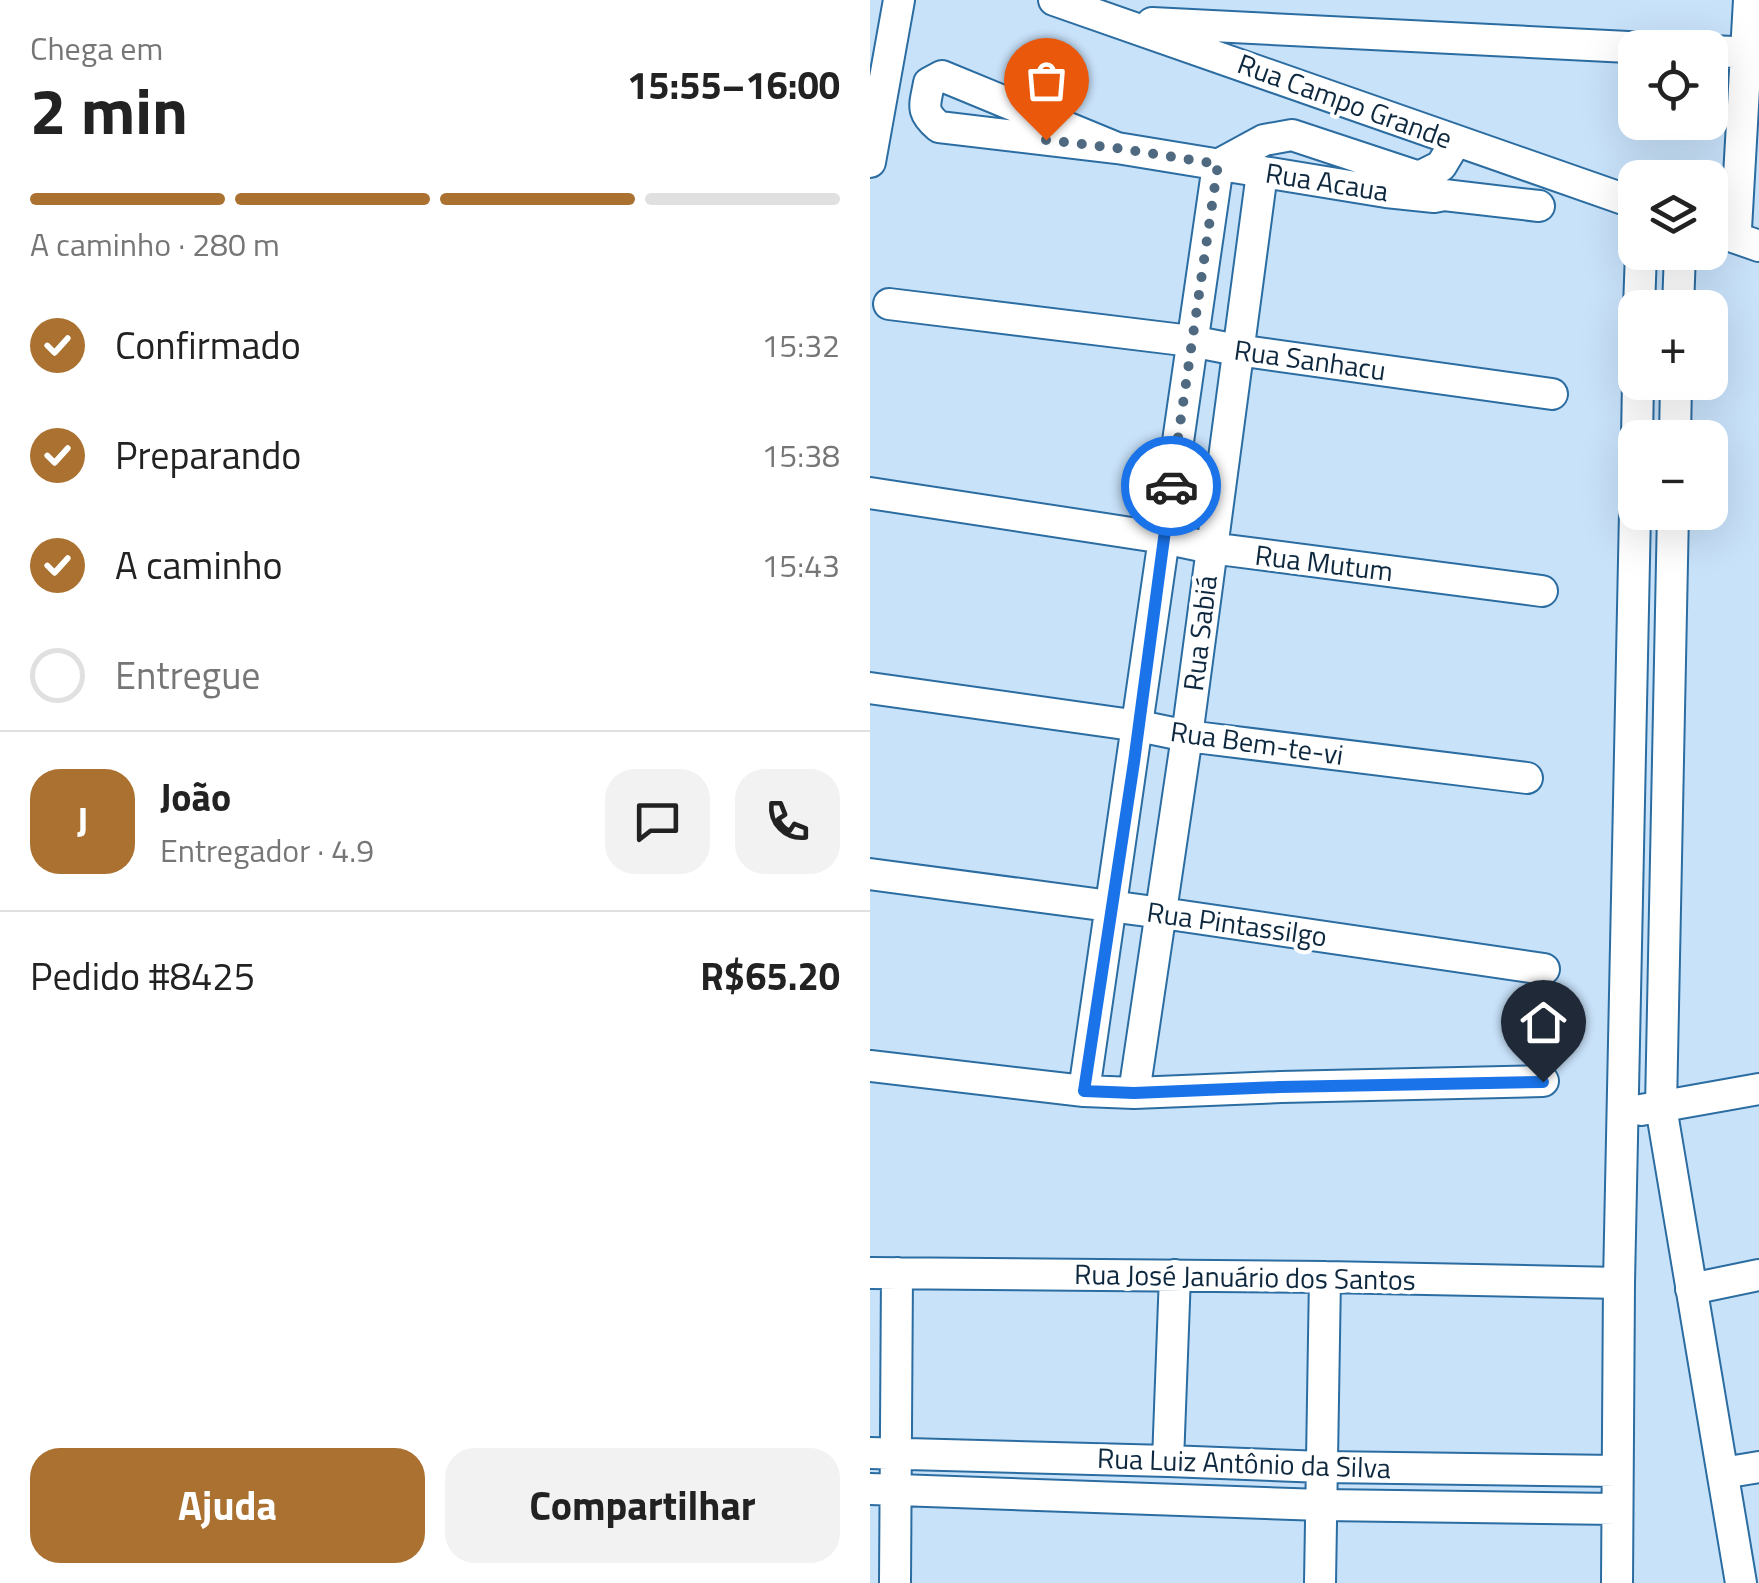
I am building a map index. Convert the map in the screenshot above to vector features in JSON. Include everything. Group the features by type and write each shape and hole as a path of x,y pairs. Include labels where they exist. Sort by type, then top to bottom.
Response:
{"street":[{"path":"870,162 899,0"},
{"name":"Rua Campo Grande","path":"1054,0 1618,198"},
{"path":"1735,232 1753,53 1749,0"},
{"path":"1122,22 1188,12 1618,46"},
{"path":"1728,51 1753,53"},
{"name":"Rua Acaua","path":"1116,148 942,76 929,84 924,109 940,127 1116,148 1262,172 1389,180 1434,197 1539,206"},
{"path":"1218,164 1264,140 1292,135 1389,180 1418,177 1440,166 1466,144"},
{"path":"1444,195 1451,190 1466,144"},
{"name":"Rua Sabiá","path":"1084,1091 1218,164"},
{"name":"Rua Sabiá","path":"1134,1093 1187,736 1262,172"},
{"name":"Rua Sanhacu","path":"889,304 1191,341 1552,394"},
{"name":"Rua Mutum","path":"870,493 1211,548 1542,591"},
{"path":"1617,1583 1635,530"},
{"path":"1673,530 1660,1107 1741,1583"},
{"path":"1632,674 1669,673"},
{"name":"Rua Bem-te-vi","path":"870,688 1187,736 1527,778"},
{"name":"Rua Pintassilgo","path":"870,874 1544,969"},
{"path":"870,1066 1084,1091 1134,1093 1543,1082"},
{"path":"1623,1112 1759,1089"},
{"path":"884,1273 883,1489 895,1583"},
{"name":"Rua José Januário dos Santos","path":"884,1273 1620,1283"},
{"path":"1690,1289 1759,1275"},
{"path":"1168,1460 1175,1276"},
{"path":"1320,1583 1325,1277"},
{"name":"Rua Luiz Antônio da Silva","path":"884,1454 1617,1471"},
{"path":"1723,1474 1759,1467"},
{"name":"Rua Luiz Antônio da Silva","path":"883,1489 1322,1505 1616,1510"}],"way so far":[{"path":"1046,140 1218,164 1171,486"}],"route":[{"path":"1171,486 1084,1091 1543,1082"}]}
